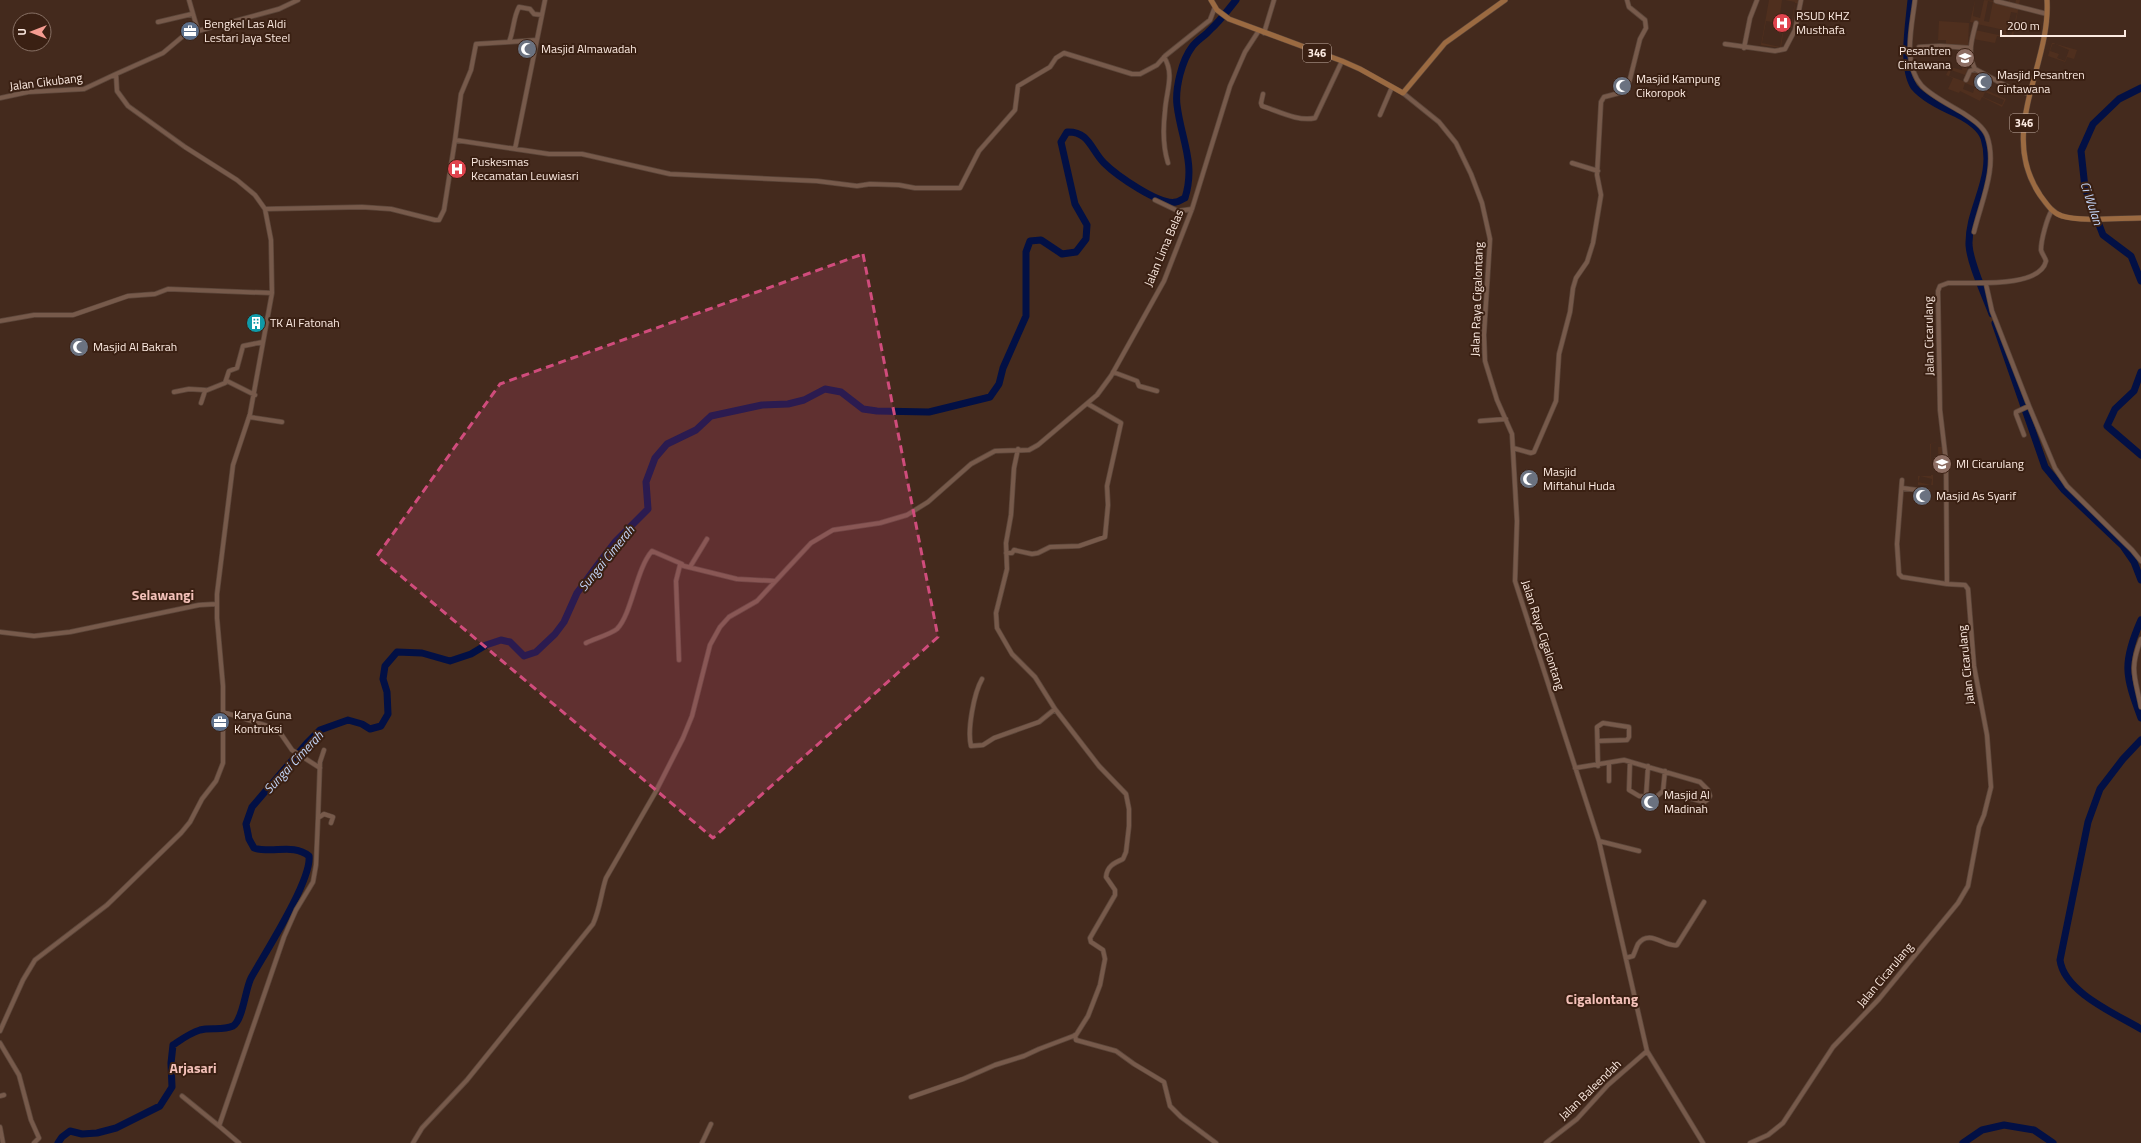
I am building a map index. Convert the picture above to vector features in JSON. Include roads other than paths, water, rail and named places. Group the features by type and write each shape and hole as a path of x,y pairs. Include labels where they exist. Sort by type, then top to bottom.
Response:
{"main road":[{"name":"346","path":"1211,0 1216,8 1229,19 1258,32 1342,61 1403,93"},
{"path":"1403,93 1445,43 1506,0"},
{"name":"346","path":"2047,0 2048,14 2044,39 2029,94 2024,131 2026,160 2035,187 2052,210"},
{"path":"2052,210 2062,216 2082,218 2141,218"}],"street":[{"path":"189,0 198,31"},
{"name":"Jalan Cikubang","path":"0,98 28,92 84,89 163,53 182,37 198,31 275,11 298,0"},
{"path":"515,149 544,0"},
{"path":"1264,34 1274,0"},
{"path":"1513,448 1531,453 1534,452 1556,401 1559,354 1570,312 1573,288 1576,278 1587,262 1593,242 1601,195 1598,171 1598,133 1602,99 1614,93 1627,91 1640,39 1646,28 1645,20 1629,7 1627,0"},
{"path":"1744,48 1750,18 1757,0"},
{"path":"1725,44 1744,48 1775,51 1785,49 1795,30 1801,0"},
{"path":"1915,0 1911,44 1913,71 1927,90 1973,120 1982,128 1987,136 1990,162 1987,182 1974,232"},
{"path":"1996,1 2048,14"},
{"path":"509,42 514,27 514,15 518,7 530,9 534,14 542,16"},
{"path":"455,140 549,154 582,154 670,174 816,181 857,186 870,184 899,185 915,188 960,188 979,151 1015,110 1018,86 1050,67 1064,52 1091,62 1134,74 1140,74 1155,66 1210,20 1216,8"},
{"path":"158,22 192,14"},
{"path":"1976,23 1971,48 1971,59 1975,69 2010,88 2029,94"},
{"name":"Jalan Lima Belas","path":"413,1143 422,1128 467,1080 593,924 598,913 601,893 606,878 655,794 683,738 692,716 710,645 720,627 729,617 757,601 811,543 833,530 880,523 907,515 928,502 971,464 995,451 1018,449 1029,450 1038,445 1097,395 1113,372 1164,281 1192,209 1230,86 1245,52 1258,32"},
{"path":"265,209 391,208 439,220 444,210 461,94 471,70 476,44 537,40"},
{"path":"1919,47 1940,46 1971,48"},
{"path":"1164,57 1168,65 1170,78 1164,120 1165,151 1168,164"},
{"path":"1263,94 1261,103 1262,106 1281,113 1309,119 1315,118 1342,61"},
{"path":"1966,80 1970,71 1975,69"},
{"path":"0,1031 23,980 35,960 107,905 190,822 222,768 224,712 216,604 233,465 255,394 272,294 271,240 265,209 255,195 237,180 184,147 128,106 117,91 116,74"},
{"path":"1380,115 1392,87"},
{"name":"Jalan Raya Cigalontang","path":"1403,93 1439,122 1456,143 1471,174 1482,202 1490,239 1484,334 1485,361 1497,400 1510,427 1513,448 1517,521 1515,581 1599,840 1647,1050 1703,1143"},
{"path":"1572,163 1598,171"},
{"path":"1155,200 1178,210 1192,209"},
{"name":"Jalan Cicarulang","path":"1750,1143 1768,1135 1783,1123 1833,1047 1880,999 1958,903 1968,886 1979,827 1990,795 1991,775 1987,735 1974,666 1968,589 1964,585 1947,584 1946,462 1940,410 1937,294 1939,288 1943,285 1955,283 1998,283 2029,276 2043,268 2046,261 2041,249 2047,220 2052,210"},
{"path":"1984,284 1996,325 2027,407 2055,468 2067,486 2132,550 2141,561"},
{"path":"0,321 34,315 69,315 128,296 154,294 168,289 272,294"},
{"path":"227,381 229,371 237,368 243,346 263,342"},
{"path":"1113,372 1136,381 1139,386 1157,391"},
{"path":"174,392 189,389 205,390 227,381 255,394"},
{"path":"201,403 205,390"},
{"path":"1006,554 1012,553 1014,550 1032,554 1038,553 1050,547 1079,546 1105,536 1108,505 1107,486 1122,423 1088,404"},
{"path":"2024,435 2016,412 2027,407"},
{"path":"249,417 282,422"},
{"path":"1480,421 1507,420"},
{"path":"911,1097 963,1079 995,1065 1024,1056 1039,1048 1075,1035 1088,1016 1100,983 1104,954 1100,946 1091,942 1090,935 1115,895 1115,890 1106,877 1106,873 1112,864 1123,859 1125,855 1129,830 1129,812 1126,794 1099,766 1056,709 1035,677 1012,654 997,628 995,618 1006,572 1006,554 1011,515 1013,475 1018,449"},
{"path":"1902,480 1897,544 1899,574 1902,577 1947,584"},
{"path":"1902,488 1917,490"},
{"path":"690,567 707,539"},
{"path":"586,644 614,631 621,623 645,561 652,550 690,567 737,579 775,581"},
{"path":"679,660 676,581 678,566 682,564"},
{"path":"0,632 34,636 70,632 199,605 216,604"},
{"path":"2141,639 2134,658 2133,668 2141,707"},
{"path":"982,679 978,687 974,706 970,737 971,746 983,745 994,738 1039,722 1056,709"},
{"path":"224,712 274,728 281,734 292,750 320,768"},
{"path":"1598,741 1627,740 1629,737 1629,727 1600,724 1597,727 1598,766"},
{"path":"219,1126 284,937 296,910 313,882 316,865 315,844 318,818 320,768 324,750"},
{"path":"1575,768 1598,766 1619,760 1630,762 1700,782 1708,790 1710,796 1708,800 1704,802 1663,792 1656,797 1639,796 1629,790 1630,762"},
{"path":"1609,763 1609,781"},
{"path":"1646,797 1648,766"},
{"path":"1663,792 1664,771"},
{"path":"318,818 324,814 328,815 333,817 331,823"},
{"path":"1599,840 1639,851"},
{"path":"1626,958 1633,956 1638,944 1646,939 1655,938 1674,946 1677,945 1704,902"},
{"path":"1075,1035 1076,1040 1081,1043 1104,1046 1116,1051 1164,1082 1170,1106 1181,1117 1216,1143"},
{"path":"0,1043 20,1078 31,1120 39,1138 34,1143"},
{"name":"Jalan Baleendah","path":"1546,1143 1577,1119 1608,1085 1647,1050"},
{"path":"182,1096 240,1143"},
{"path":"702,1143 711,1124"},
{"path":"0,1127 4,1143"}],"waterway":[{"name":"Sungai Cimerah","path":"58,1143 62,1137 70,1131 82,1134 97,1133 116,1128 160,1106 172,1087 171,1063 173,1045 196,1031 204,1029 221,1029 233,1026 236,1023 242,1011 251,978 296,899 308,867 309,856 303,852 290,849 261,850 254,848 249,839 246,824 252,807 320,730 348,720 362,724 370,729 381,726 388,714 387,692 383,679 385,666 397,652 422,653 450,661 471,654 486,645 501,640 510,642 524,656 536,652 555,634 564,622 577,593 615,542 648,509 646,482 655,458 667,444 696,430 711,416 762,405 788,404 804,400 825,389 841,392 863,409 877,411 929,412 990,397 999,384 1003,368 1026,316 1026,252 1030,241 1041,240 1062,254 1076,252 1086,239 1087,225 1075,204 1061,142 1067,132 1074,133 1085,138 1104,163 1128,182 1149,195 1169,202 1177,202 1185,198 1189,173 1187,151 1177,105 1177,91 1180,74 1185,59 1192,47 1217,23 1236,0"},
{"path":"1911,0 1907,57 1910,78 1914,87 1934,103 1969,121 1980,130 1984,138 1987,153 1987,166 1970,231 1969,245 1975,270 1992,314"},
{"name":"Ci Wulan","path":"2141,88 2119,99 2093,124 2081,151 2085,188 2103,235 2131,256 2141,281"},
{"path":"1995,323 2045,467 2064,490 2123,546 2134,562 2141,580"},
{"name":"Ci Wulan","path":"2141,372 2134,391 2115,409 2107,426 2141,455"},
{"path":"2141,620 2128,659 2129,679 2141,718"},
{"path":"2141,740 2123,759 2100,789 2088,822 2060,960 2064,972 2081,992 2105,1009 2141,1029"},
{"path":"1963,1143 1982,1130 2004,1125 2034,1130 2053,1143"}],"place":[{"name":"RSUD KHZ Musthafa","path":"1782,23"},
{"name":"Bengkel Las Aldi Lestari Jaya Steel","path":"190,31"},
{"name":"Masjid Almawadah","path":"527,49"},
{"name":"Pesantren Cintawana","path":"1965,58"},
{"name":"Masjid Pesantren Cintawana","path":"1983,82"},
{"name":"Masjid Kampung Cikoropok","path":"1622,86"},
{"name":"Puskesmas Kecamatan Leuwiasri","path":"457,169"},
{"name":"TK Al Fatonah","path":"256,323"},
{"name":"Masjid Al Bakrah","path":"79,347"},
{"name":"MI Cicarulang","path":"1942,464"},
{"name":"Masjid Miftahul Huda","path":"1529,479"},
{"name":"Masjid As Syarif","path":"1922,496"},
{"name":"Karya Guna Kontruksi","path":"220,722"},
{"name":"Masjid Al Madinah","path":"1650,802"}],"district":[{"name":"Selawangi","path":"163,595"},
{"name":"Cigalontang","path":"1602,999"},
{"name":"Arjasari","path":"193,1068"}]}
